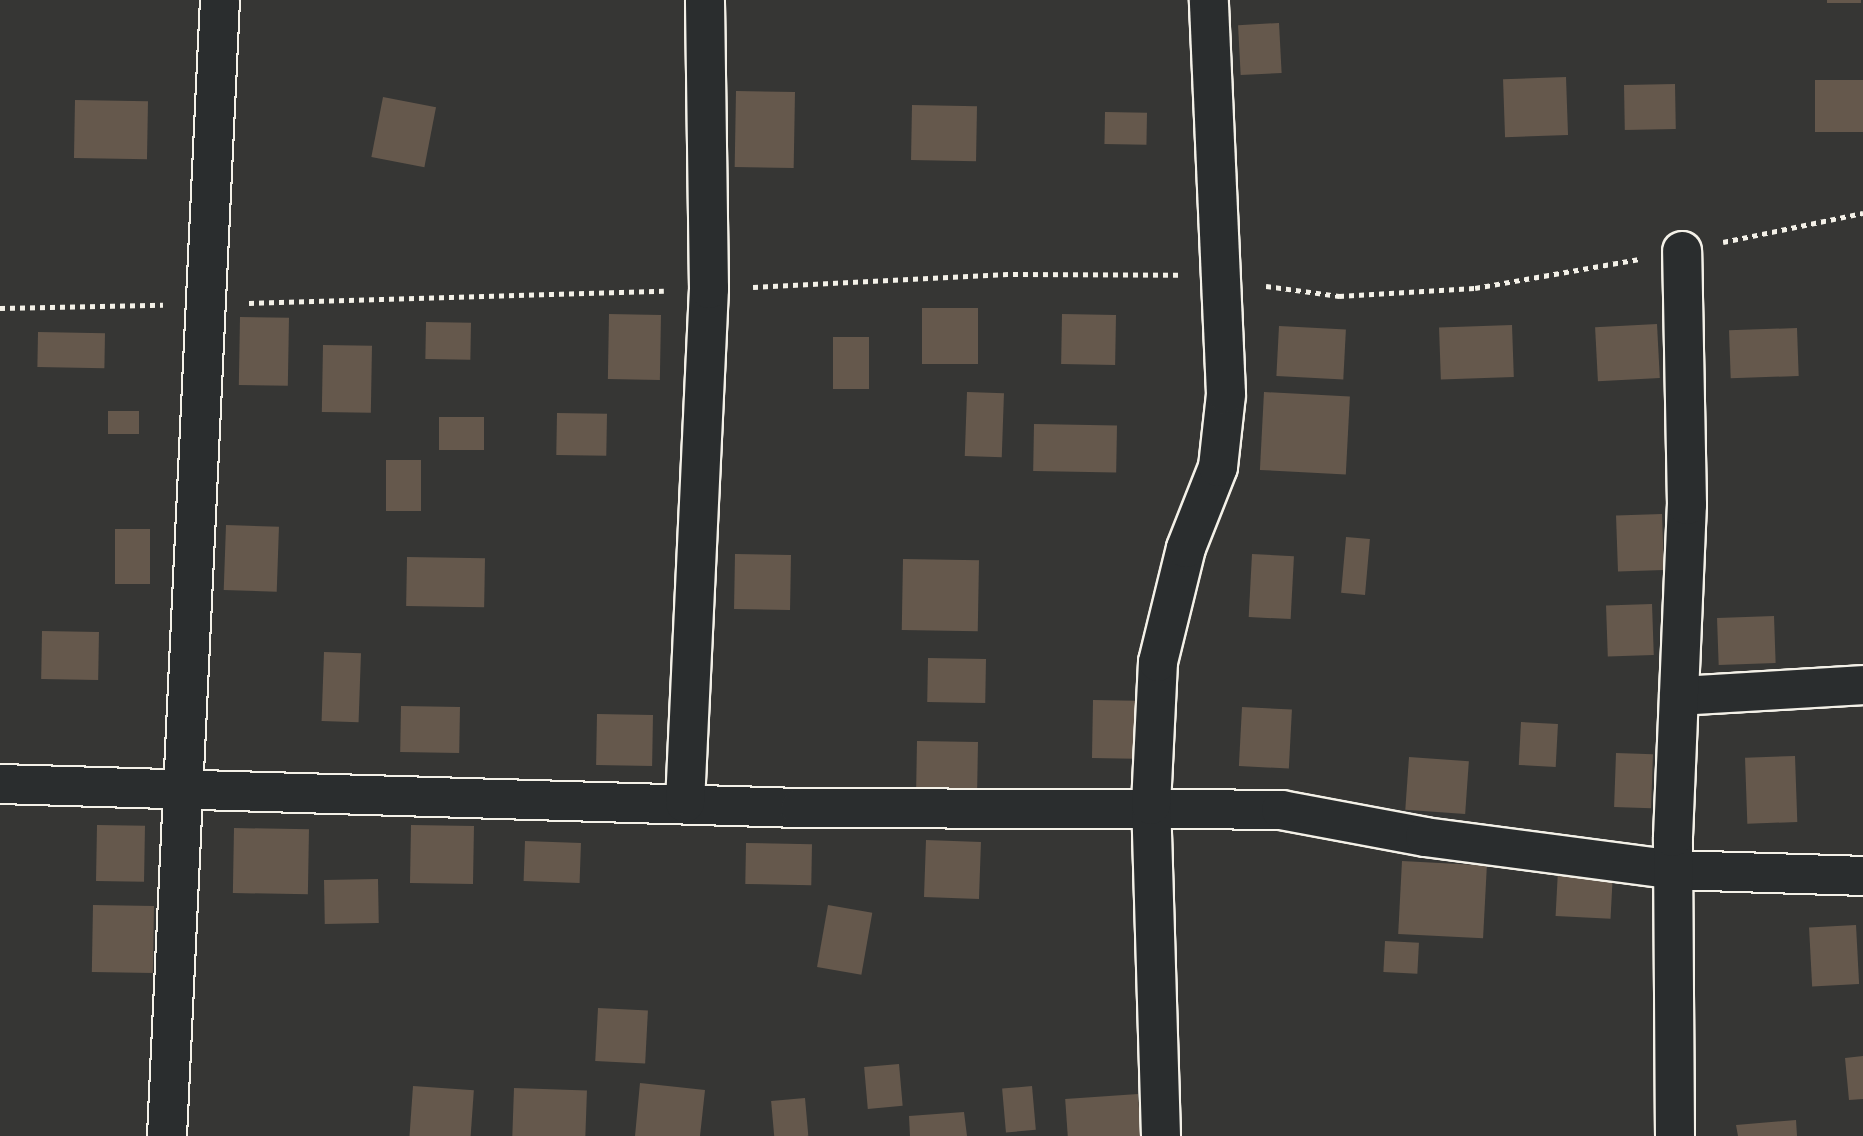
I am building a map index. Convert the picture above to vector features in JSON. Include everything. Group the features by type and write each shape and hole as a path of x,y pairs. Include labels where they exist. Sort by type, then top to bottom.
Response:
{"street":[{"path":"167,1136 186,788 219,0"},
{"path":"685,803 709,289 705,0"},
{"path":"1160,1136 1151,805 1158,662 1186,548 1218,467 1226,394 1226,281 1209,0"},
{"path":"1675,1136 1674,870 1687,505 1682,251"},
{"path":"1679,695 1863,685"},
{"path":"0,784 685,803 1151,805 1281,810 1425,837 1674,870 1863,876"}],"path":[{"path":"0,308 709,289 1013,274 1226,281 1339,296 1448,289 1682,251 1863,213"}],"building":[{"path":"1827,0 1861,0 1861,3 1827,3"},
{"path":"1279,23 1282,73 1241,75 1238,25"},
{"path":"1566,77 1568,135 1505,137 1503,79"},
{"path":"1815,80 1863,80 1863,132 1815,132"},
{"path":"1675,84 1676,129 1625,130 1624,85"},
{"path":"736,91 795,92 794,168 735,167"},
{"path":"383,97 436,107 424,167 371,157"},
{"path":"75,100 148,101 147,159 74,158"},
{"path":"912,105 977,106 976,161 911,160"},
{"path":"1105,112 1147,113 1146,145 1104,144"},
{"path":"922,308 978,308 978,364 922,364"},
{"path":"609,314 661,315 660,380 608,379"},
{"path":"1062,314 1116,315 1115,365 1061,364"},
{"path":"240,317 289,318 288,386 239,385"},
{"path":"426,322 471,323 470,360 425,359"},
{"path":"1657,324 1660,378 1598,381 1595,327"},
{"path":"1512,325 1514,377 1441,380 1439,328"},
{"path":"1279,326 1346,330 1343,379 1276,376"},
{"path":"1797,328 1799,376 1731,378 1729,330"},
{"path":"38,332 105,333 104,368 37,367"},
{"path":"833,337 869,337 869,389 833,389"},
{"path":"323,345 372,346 371,413 322,412"},
{"path":"967,392 1004,393 1002,457 965,456"},
{"path":"1264,392 1350,397 1346,474 1260,470"},
{"path":"108,411 139,411 139,434 108,434"},
{"path":"557,413 607,414 606,456 556,455"},
{"path":"439,417 484,417 484,450 439,450"},
{"path":"1034,424 1117,425 1116,472 1033,471"},
{"path":"386,460 421,460 421,511 386,511"},
{"path":"1662,514 1664,570 1618,572 1616,516"},
{"path":"226,525 279,527 277,592 224,590"},
{"path":"115,529 150,529 150,584 115,584"},
{"path":"1346,537 1370,539 1365,595 1341,593"},
{"path":"735,554 791,555 790,610 734,609"},
{"path":"1252,554 1294,556 1291,619 1249,617"},
{"path":"407,557 485,558 484,607 406,606"},
{"path":"903,559 979,560 978,631 902,630"},
{"path":"1652,604 1654,655 1608,657 1606,606"},
{"path":"1774,616 1776,663 1719,665 1717,618"},
{"path":"42,631 99,632 98,680 41,679"},
{"path":"324,652 361,653 359,722 322,721"},
{"path":"928,658 986,659 985,703 927,702"},
{"path":"1093,700 1136,701 1135,759 1092,758"},
{"path":"401,706 460,707 459,753 400,752"},
{"path":"1242,707 1292,710 1289,769 1239,766"},
{"path":"597,714 653,715 652,766 596,765"},
{"path":"1521,722 1558,724 1556,767 1519,765"},
{"path":"917,741 978,742 977,791 916,790"},
{"path":"1616,753 1653,754 1651,808 1614,807"},
{"path":"1795,756 1797,822 1747,824 1745,758"},
{"path":"1409,757 1469,761 1465,814 1405,810"},
{"path":"97,825 145,826 144,882 96,881"},
{"path":"411,825 474,826 473,884 410,883"},
{"path":"234,828 309,829 308,894 233,893"},
{"path":"926,840 981,842 979,899 924,897"},
{"path":"525,841 581,843 580,883 524,881"},
{"path":"746,843 812,844 811,885 745,884"},
{"path":"1402,861 1487,865 1483,938 1398,934"},
{"path":"1558,870 1613,873 1611,919 1556,916"},
{"path":"378,879 379,923 325,924 324,880"},
{"path":"93,905 154,906 153,973 92,972"},
{"path":"828,905 872,913 861,975 817,967"},
{"path":"1856,925 1859,984 1812,986 1809,927"},
{"path":"1385,941 1419,943 1417,974 1383,972"},
{"path":"598,1008 648,1011 645,1064 595,1061"},
{"path":"1863,1056 1863,1099 1849,1100 1845,1058"},
{"path":"899,1064 903,1106 868,1109 864,1067"},
{"path":"640,1083 705,1090 700,1136 635,1136"},
{"path":"413,1086 474,1090 471,1136 410,1136"},
{"path":"1032,1086 1036,1130 1006,1132 1002,1089"},
{"path":"514,1088 587,1091 585,1136 512,1136"},
{"path":"1138,1094 1141,1136 1068,1136 1065,1099"},
{"path":"805,1098 808,1136 774,1136 771,1101"},
{"path":"964,1112 967,1136 910,1136 909,1116"},
{"path":"1796,1120 1797,1136 1738,1136 1736,1125"}]}
